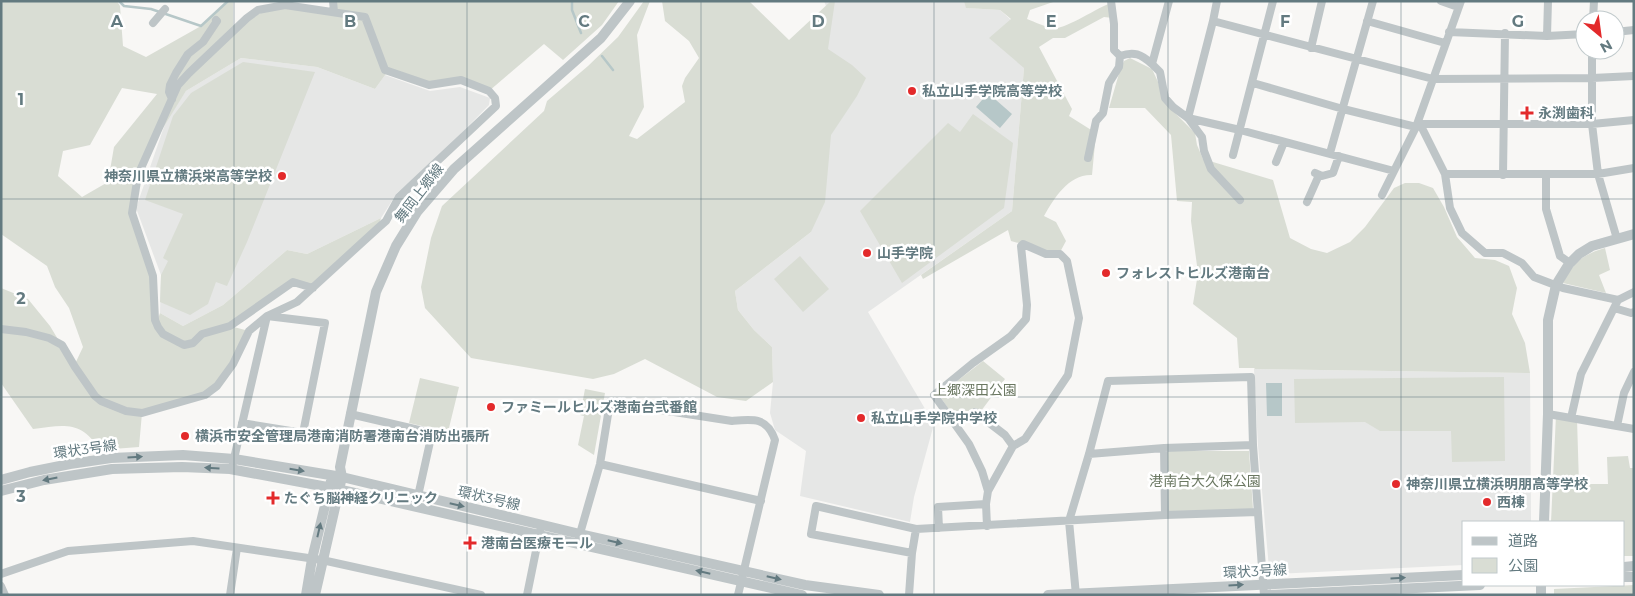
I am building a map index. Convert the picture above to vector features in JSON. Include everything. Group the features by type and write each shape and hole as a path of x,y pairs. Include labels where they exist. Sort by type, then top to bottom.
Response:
{"street":[{"path":"333,1 334,12"},
{"name":"舞岡上郷線","path":"306,595 317,560 338,473 376,292 396,246 417,212 454,169 601,38 630,1"},
{"path":"1111,1 1114,24 1114,50 1120,56"},
{"path":"1152,64 1169,1"},
{"path":"1188,118 1217,1"},
{"path":"1233,155 1273,1"},
{"path":"1311,48 1322,1"},
{"path":"1330,153 1373,1"},
{"path":"1382,195 1418,125 1460,4 1441,1"},
{"path":"1548,1 1548,36"},
{"path":"1,329 26,332 49,338 62,345 74,367 95,396 101,401 126,411 142,413 205,395 217,386 233,364 248,331 267,316 297,302 313,288 386,221 399,197 496,106 495,98 489,91 461,80 430,85 385,70 365,17 285,5 258,10 246,18 178,86 138,175 132,210 153,276 155,320 163,334 184,345 193,343 202,334 230,326 293,282 313,288"},
{"path":"156,20 165,9"},
{"path":"172,99 169,92 170,85 176,73 188,54 203,42 216,20"},
{"path":"1213,21 1433,80 1634,76"},
{"path":"1367,21 1445,44"},
{"path":"1449,32 1548,36 1575,35"},
{"path":"1503,175 1505,33"},
{"path":"1120,56 1137,53 1160,72 1165,98 1173,107 1188,118 1202,137 1204,151 1211,168 1240,200"},
{"path":"1088,158 1096,121 1103,113 1109,83 1119,67 1120,56"},
{"path":"1592,60 1592,124 1598,174 1617,239"},
{"path":"1253,82 1343,109 1418,125 1504,123 1592,124 1634,120"},
{"path":"1188,118 1394,171"},
{"path":"1418,125 1445,174 1450,208 1462,233 1485,253 1503,253 1522,264 1534,277 1616,304 1631,313 1634,312"},
{"path":"1276,162 1284,142"},
{"path":"1308,202 1317,174 1322,176 1333,173 1339,156"},
{"path":"1445,174 1598,174 1634,168"},
{"path":"1546,175 1546,209 1560,256 1570,263"},
{"path":"1544,521 1548,414 1548,320 1556,285 1570,263 1579,254 1592,246 1634,234"},
{"path":"987,526 986,504 988,491 1013,446 1025,439 1068,375 1079,318 1067,261 1060,254 1046,254 1023,244 1021,246 1027,305 1026,319 1012,336 973,363 934,395 969,444 982,471 988,491"},
{"path":"1571,418 1581,374 1616,304 1634,292"},
{"path":"230,469 234,459 267,316"},
{"path":"242,423 303,433 325,323 267,316"},
{"path":"1617,426 1624,393 1634,372"},
{"path":"1076,594 1069,521 1108,381 1251,377 1253,445 1263,589"},
{"path":"578,539 600,464 610,402 732,421 750,419 764,422 772,431 775,440 738,595"},
{"path":"955,424 975,412 1005,435 1013,446"},
{"path":"350,414 432,432 418,496"},
{"path":"1548,414 1634,429"},
{"path":"1089,454 1164,448 1253,445"},
{"path":"1164,448 1165,515"},
{"name":"環状3号線","path":"1,480 70,464 111,458 183,455 234,459 338,473 540,530"},
{"path":"600,464 761,501"},
{"name":"環状3号線","path":"1,491 44,480 112,470 182,467 230,469 540,530 743,576 879,595"},
{"path":"939,528 938,507 986,504"},
{"path":"912,553 811,534 816,506 916,529 1165,515 1258,512"},
{"path":"910,595 912,553 916,529"},
{"path":"527,595 540,530"},
{"path":"1,574 68,551 193,541 317,560 481,595"},
{"path":"230,595 237,548"},
{"name":"舞岡上郷線","path":"315,595 317,560"},
{"name":"環状3号線","path":"1048,595 1263,589 1462,575"},
{"name":"環状3号線","path":"743,576 802,595"},
{"path":"1,586 5,595"},
{"name":"環状3号線","path":"1268,595 1462,586"}],"shaded area":[{"name":"山手学院","path":"824,1 965,1 967,8 1000,10 1011,20 1024,68 1012,211 868,312 934,424 914,497 910,522 800,496 806,451 775,430 770,413 773,382 772,347 754,330 738,310 735,291 811,232 828,49 826,6"},
{"name":"神奈川県立横浜栄高等学校","path":"241,58 317,67 375,89 385,75 430,91 460,87 490,98 489,105 436,159 397,193 381,218 307,254 287,250 223,305 183,326 160,313 161,275 136,208 166,121 186,91"},
{"path":"988,93 1012,114 1000,128 976,107"},
{"name":"神奈川県立横浜明朋高等学校","path":"1254,369 1530,373 1531,521 1462,521 1462,565 1275,574 1269,568 1258,446"},
{"path":"1266,383 1282,383 1282,416 1267,416"}],"green space":[{"path":"1,1 117,1 120,6 123,46 146,57 201,26 228,1 233,1 233,31 247,18 285,5 333,12 333,1 619,1 602,25 563,60 544,44 489,91 461,80 429,85 388,71 375,89 317,67 241,58 186,91 138,168 132,194 138,231 152,275 157,322 160,313 183,326 223,305 287,250 307,254 381,218 378,228 311,290 293,282 230,326 249,331 233,364 205,395 142,413 139,447 100,450 93,440 79,429 54,426 33,429 1,383 1,288 28,299 50,326 74,366 83,347 69,308 55,287 47,266 1,234","holes":["122,88 157,94 114,147 108,182 82,197 58,176 63,151 90,145"]},
{"path":"644,1 650,1 637,35 644,107 629,136 637,139 685,102 682,86 685,78 699,58 689,41 665,21 662,1 749,1 789,40 831,1 835,1 828,49 852,65 866,78 857,96 831,135 825,202 811,232 735,291 738,310 754,330 772,347 773,382 746,401 717,397 645,359 614,374 593,379 471,358 425,308 421,287 431,238 442,206 544,111 547,101 618,37"},
{"path":"964,1 1056,1 1030,10 1027,19 1053,28 1065,26 1111,3 1113,18 1104,17 1065,38 1053,38 1039,47 1072,109 1069,116 1096,133 1092,175 1076,178 1063,188 1044,216 1056,222 1066,241 1059,254 1011,241 1008,230 923,279 921,275 1012,211 1024,68 989,38 1011,19 1000,10 966,8"},
{"path":"1130,58 1152,69 1163,101 1195,133 1197,145 1203,159 1273,180 1290,238 1311,249 1327,253 1350,242 1365,227 1394,188 1405,183 1419,183 1433,188 1444,207 1457,237 1475,258 1495,260 1509,266 1517,288 1512,314 1525,343 1530,373 1239,368 1237,338 1193,304 1198,273 1191,221 1192,202 1177,201 1171,135 1145,108 1109,108 1120,70 1124,61"},
{"path":"243,62 315,72 247,242 227,286 216,282 208,304 190,315 160,302 161,275 168,261 163,258 183,214 145,200 173,116 191,93"},
{"path":"973,114 1013,143 1004,208 902,283 860,211 948,123 960,132"},
{"path":"1605,248 1610,270 1599,275 1606,293 1563,283 1575,264 1585,256"},
{"path":"800,256 829,289 803,312 774,279"},
{"name":"上郷深田公園","path":"983,361 1005,379 981,411 976,408 956,420 939,395"},
{"path":"1504,377 1505,461 1452,462 1451,431 1380,431 1365,422 1295,423 1294,379"},
{"path":"420,378 459,387 448,432 409,423"},
{"path":"585,389 605,393 594,455 578,445 584,416 580,415"},
{"path":"1556,415 1577,419 1579,484 1608,484 1607,457 1628,456 1630,468 1634,468 1634,556 1625,556 1625,521 1551,521"},
{"name":"港南台大久保公園","path":"1167,451 1249,451 1253,509 1168,512"},
{"path":"1634,585 1634,595 1554,595 1554,589"}],"waterway":[{"path":"119,1 124,6 151,9 201,26 228,1"},
{"path":"572,1 572,10 581,33"},
{"path":"602,56 613,70"}],"place":[{"name":"私立山手学院高等学校","path":"912,91"},
{"name":"永渕歯科","path":"1527,113"},
{"name":"神奈川県立横浜栄高等学校","path":"282,176"},
{"name":"山手学院","path":"867,253"},
{"name":"フォレストヒルズ港南台","path":"1106,273"},
{"name":"ファミールヒルズ港南台弐番館","path":"491,407"},
{"name":"私立山手学院中学校","path":"861,418"},
{"name":"横浜市安全管理局港南消防署港南台消防出張所","path":"185,436"},
{"name":"神奈川県立横浜明朋高等学校","path":"1396,484"},
{"name":"たぐち脳神経クリニック","path":"273,498"},
{"name":"西棟","path":"1487,502"},
{"name":"港南台医療モール","path":"470,543"}]}
